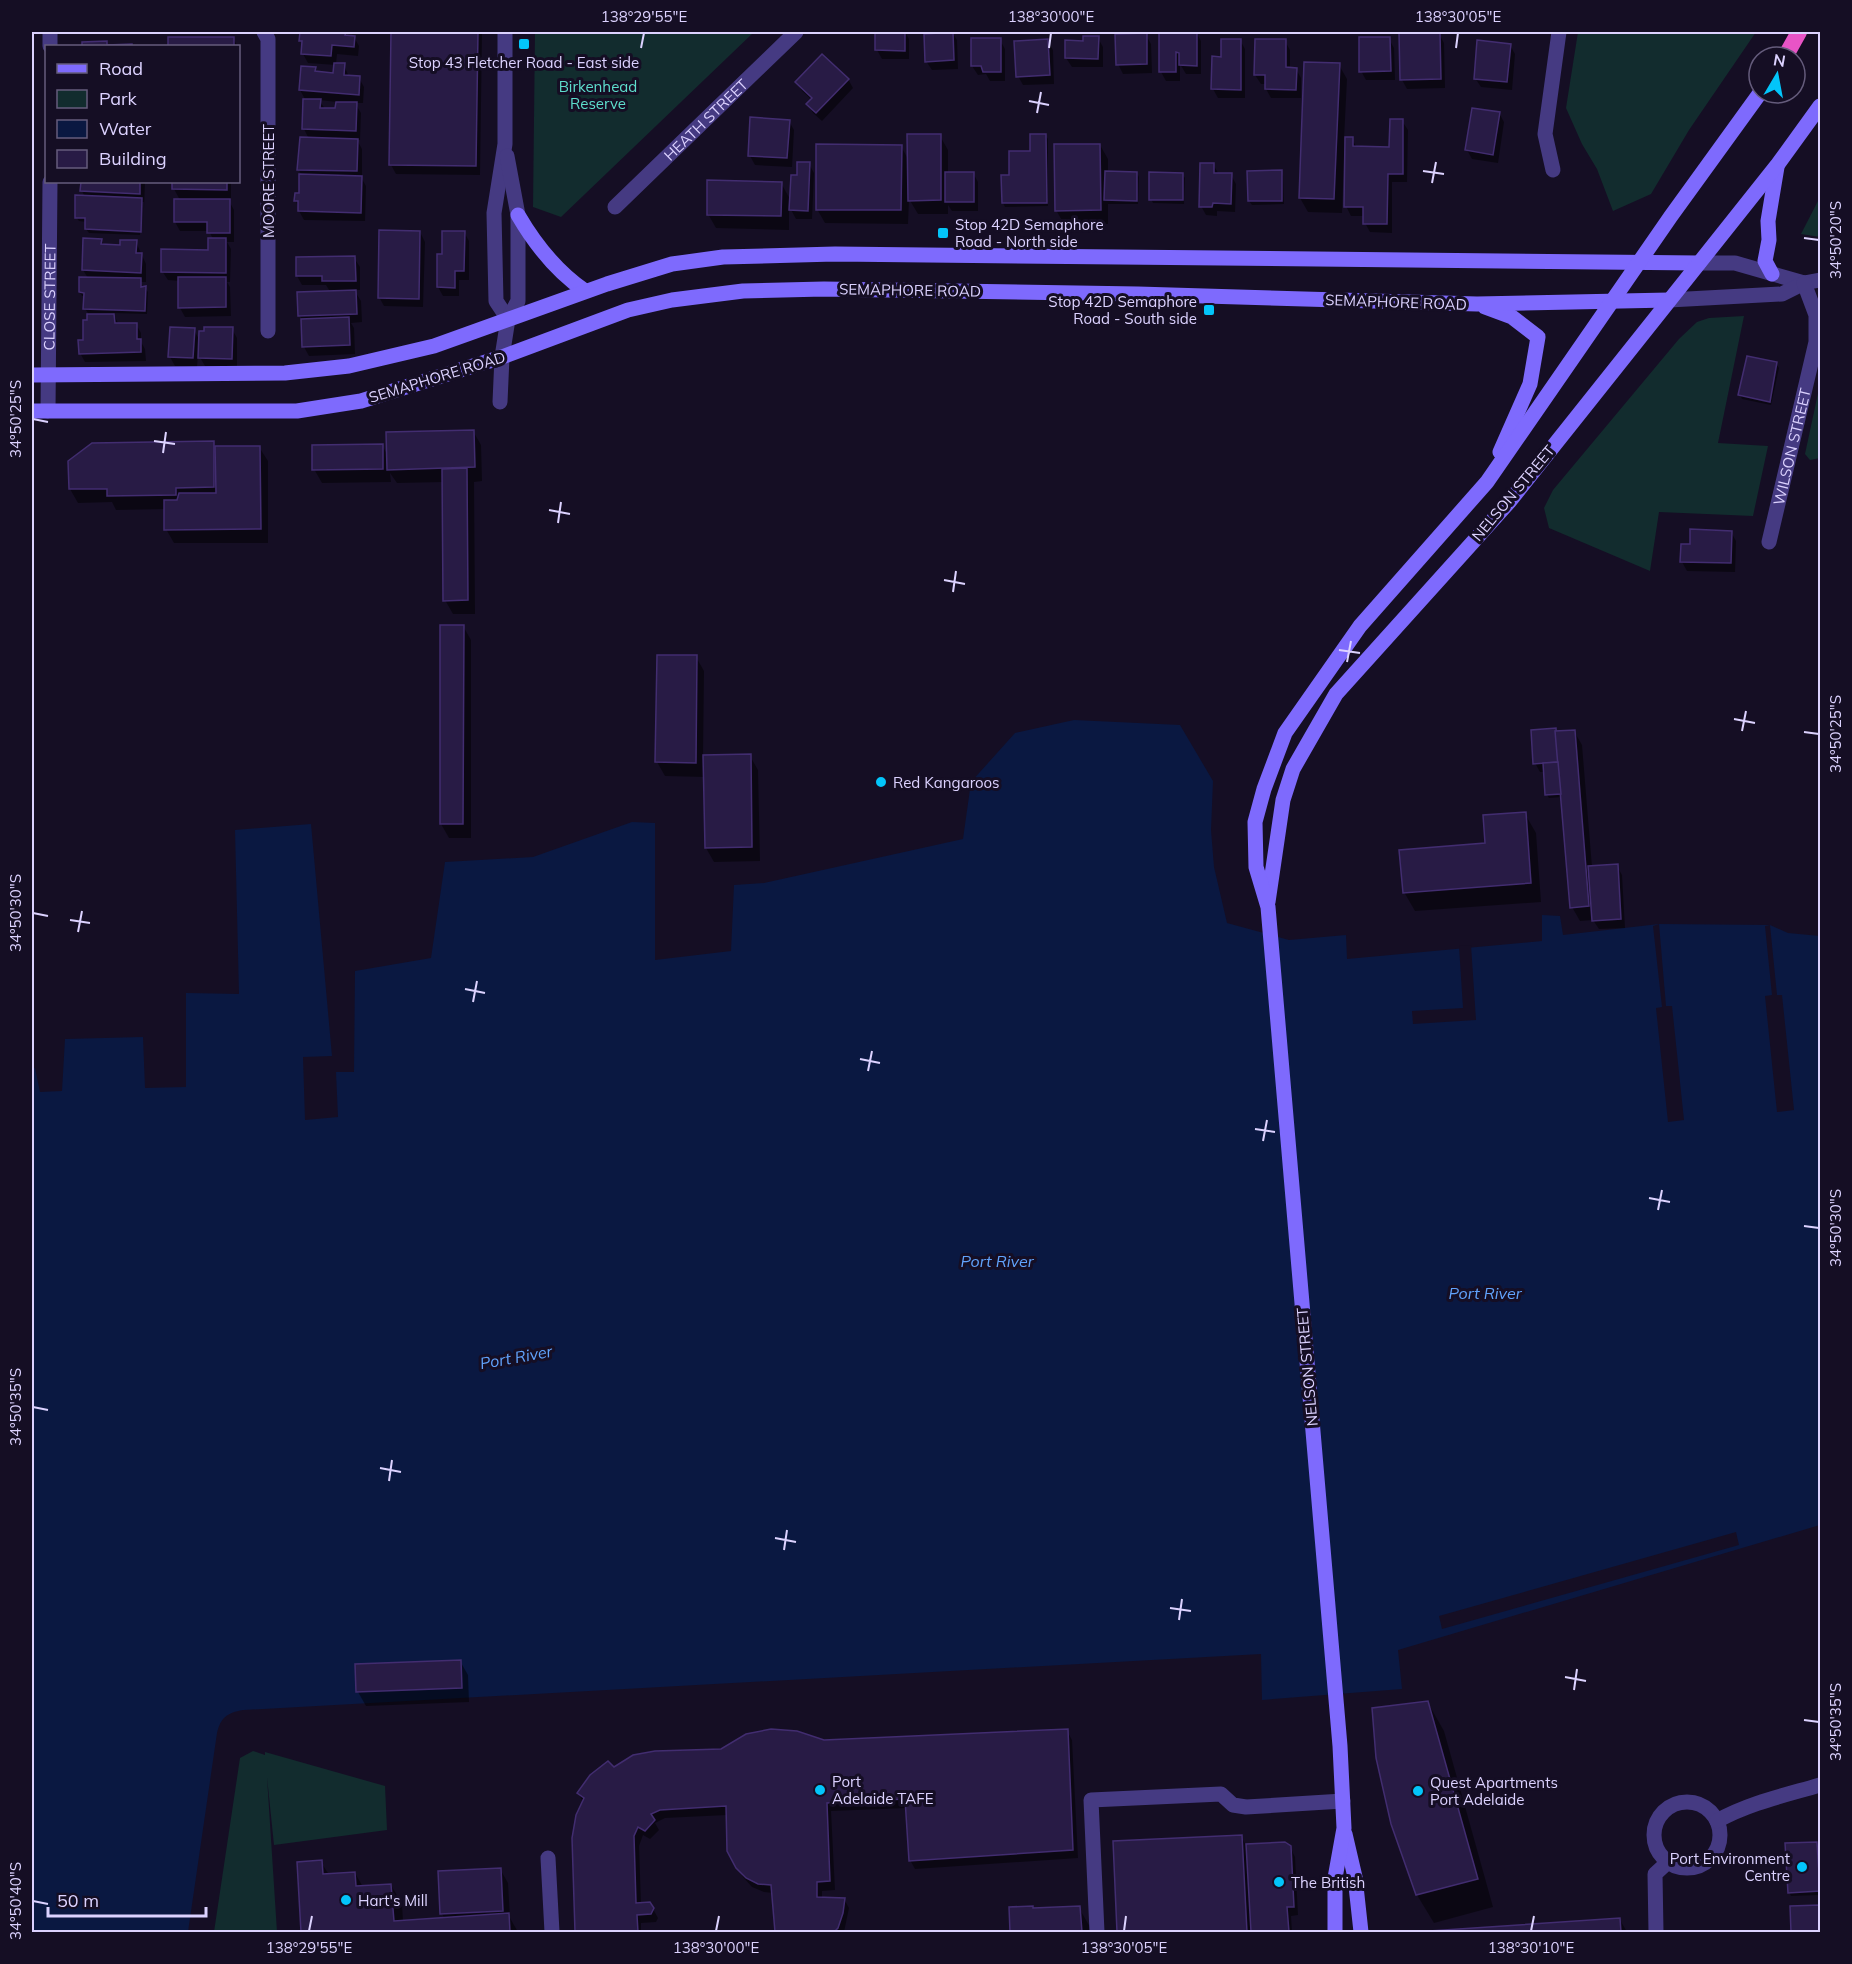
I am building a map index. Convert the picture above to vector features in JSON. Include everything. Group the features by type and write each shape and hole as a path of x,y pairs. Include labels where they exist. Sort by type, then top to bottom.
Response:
{"main road":[{"path":"1797,45 1808,32"},
{"name":"NELSON STREET","path":"1361,1932 1355,1877 1344,1828 1336,1705 1268,907 1256,867 1255,822 1264,789 1286,733 1360,626 1487,482 1751,105"},
{"name":"NELSON STREET","path":"1268,907 1283,800 1293,769 1336,694 1509,502 1778,164 1821,106"},
{"path":"1772,274 1765,261 1769,240 1768,221 1778,164"},
{"path":"518,215 530,236 564,276 585,291"},
{"name":"SEMAPHORE ROAD","path":"32,375 285,373 349,366 435,346 585,291 672,264 723,257 835,254 1699,262"},
{"name":"SEMAPHORE ROAD","path":"32,411 297,411 361,401 502,357 628,310 672,300 743,291 824,289 1138,294 1477,304 1669,300"},
{"path":"1477,304 1512,318 1538,337 1530,384 1487,482"},
{"name":"NELSON STREET","path":"1335,1932 1335,1878 1344,1828"}],"street":[{"name":"MOORE STREET","path":"264,32 268,39 268,331"},
{"path":"505,32 505,144 494,213 496,301 508,319"},
{"name":"HEATH STREET","path":"615,207 796,32"},
{"path":"1553,170 1545,134 1559,32"},
{"path":"500,402 502,357 508,319 518,301 518,215 505,144"},
{"name":"CLOSE STREET","path":"48,411 50,183"},
{"name":"SEMAPHORE ROAD","path":"1699,262 1735,263 1804,283"},
{"name":"SEMAPHORE ROAD","path":"1669,300 1782,294 1804,283 1821,280"},
{"name":"WILSON STREET","path":"1769,542 1816,342 1816,315 1804,283"},
{"path":"1717,1821 1751,1805 1821,1785"},
{"path":"1097,1932 1091,1800 1221,1794 1233,1805 1246,1807 1343,1801"},
{"path":"1690,1802 1701,1805 1711,1812 1720,1832 1715,1853 1699,1866 1677,1867 1668,1862 1660,1854 1654,1835 1660,1816 1679,1803 1690,1802"},
{"path":"548,1858 552,1932"},
{"path":"1656,1932 1655,1874 1668,1862"}],"green space":[{"name":"Birkenhead Reserve","path":"535,32 754,32 561,217 533,207"},
{"path":"1578,32 1756,32 1689,130 1651,194 1613,211 1597,169 1582,144 1566,108"},
{"path":"1820,197 1820,237 1801,234"},
{"path":"1744,316 1718,443 1768,446 1753,516 1659,512 1650,571 1549,528 1544,508 1553,490 1679,339 1697,322 1709,318"},
{"path":"1820,384 1820,458 1810,460 1805,454"},
{"path":"253,1751 265,1755 265,1752 385,1786 387,1830 274,1845 267,1777 277,1932 214,1932 240,1758"}],"water":[{"name":"Port River","path":"1074,720 1180,725 1213,781 1211,830 1214,867 1227,923 1289,940 1346,935 1347,959 1542,941 1542,915 1560,916 1563,935 1659,924 1770,925 1788,933 1820,936 1820,1525 1398,1650 1402,1689 1262,1700 1261,1654 237,1711 223,1719 217,1733 188,1932 32,1932 32,1069 35,1068 40,1092 62,1091 65,1039 143,1037 145,1088 186,1087 186,993 239,994 235,830 311,824 332,1056 303,1057 305,1120 338,1117 336,1072 354,1072 355,971 431,958 445,862 533,857 632,822 655,823 655,960 731,951 734,885 764,883 963,839 971,782 1015,733"}],"pier":[{"path":"1659,924 1666,1006 1672,1006 1684,1120 1668,1122 1656,1008 1662,1007 1653,926"},
{"path":"1770,925 1777,995 1782,995 1794,1110 1777,1112 1765,996 1772,995 1765,926"},
{"path":"1471,945 1476,1020 1413,1024 1412,1011 1463,1008 1459,946"},
{"path":"1736,1532 1739,1545 1442,1629 1439,1616"}],"building":[{"path":"300,32 346,32 345,35 355,36 354,47 332,45 331,56 301,54"},
{"path":"391,32 478,32 476,166 389,165"},
{"path":"875,32 905,32 905,51 875,50"},
{"path":"953,32 954,60 925,62 924,34"},
{"path":"1159,32 1197,32 1197,66 1179,65 1179,53 1176,52 1176,72 1159,72"},
{"path":"1147,33 1147,64 1116,65 1115,34"},
{"path":"1399,33 1440,33 1441,79 1400,80"},
{"path":"1083,36 1099,36 1098,59 1065,58 1065,40 1083,41"},
{"path":"168,37 234,37 234,45 168,45"},
{"path":"1359,37 1390,37 1391,71 1359,72"},
{"path":"971,38 1001,38 1001,72 983,72 981,66 971,66"},
{"path":"1048,39 1050,75 1016,77 1014,41"},
{"path":"1221,39 1241,39 1241,90 1211,89 1212,56 1221,57"},
{"path":"1255,39 1286,39 1286,67 1297,68 1296,90 1265,89 1265,75 1254,75"},
{"path":"1477,40 1511,44 1507,82 1474,79"},
{"path":"107,41 107,45 82,45 82,42"},
{"path":"822,54 849,79 816,113 806,104 812,98 795,82"},
{"path":"1304,62 1340,63 1334,199 1299,198"},
{"path":"334,63 345,63 344,75 360,76 359,95 299,90 301,66 316,67 315,71 333,73"},
{"path":"303,99 321,99 320,108 335,108 336,102 357,102 356,131 302,129"},
{"path":"1472,108 1500,112 1493,155 1465,150"},
{"path":"750,117 790,120 787,158 748,156"},
{"path":"1390,119 1403,119 1403,174 1388,174 1387,224 1363,224 1363,207 1344,207 1345,137 1353,137 1353,146 1389,147"},
{"path":"907,134 941,134 941,200 908,201"},
{"path":"1030,134 1046,134 1047,203 1002,203 1001,175 1009,175 1009,151 1030,151"},
{"path":"300,137 358,139 357,171 297,170"},
{"path":"816,144 902,145 901,210 816,210"},
{"path":"1054,144 1100,144 1101,210 1055,211"},
{"path":"797,162 810,162 808,211 789,210 791,175 797,175"},
{"path":"1200,163 1214,163 1214,173 1232,173 1231,204 1213,203 1212,207 1199,207"},
{"path":"1282,170 1282,201 1248,201 1247,171"},
{"path":"1105,171 1137,172 1137,201 1104,200"},
{"path":"945,172 974,172 974,202 945,202"},
{"path":"1149,172 1183,173 1183,200 1149,200"},
{"path":"299,174 362,176 361,213 298,211 298,201 294,201 295,193 299,193"},
{"path":"707,180 782,182 781,216 707,215"},
{"path":"81,183 140,183 140,194 80,191"},
{"path":"172,183 227,183 227,190 172,189"},
{"path":"75,195 142,198 141,232 85,229 85,218 75,218"},
{"path":"174,199 230,199 230,233 207,233 207,222 174,222"},
{"path":"379,230 420,231 419,299 378,298"},
{"path":"442,231 465,231 464,271 455,271 455,288 437,287 437,254 442,254"},
{"path":"83,238 102,239 101,244 120,245 120,240 137,240 136,253 142,253 141,273 82,270"},
{"path":"208,238 226,238 226,273 161,272 161,249 208,250"},
{"path":"355,256 356,281 322,281 322,276 296,276 296,257"},
{"path":"79,277 141,278 141,287 146,286 145,311 83,309 84,293 79,292"},
{"path":"178,277 226,277 226,307 178,308"},
{"path":"356,290 357,314 298,316 297,292"},
{"path":"87,314 114,314 115,323 137,323 137,339 141,339 141,352 79,354 78,340 83,340 83,320 87,320"},
{"path":"349,317 350,345 302,347 301,319"},
{"path":"170,327 195,328 193,358 168,357"},
{"path":"204,327 233,327 232,359 198,358 199,331 204,331"},
{"path":"1747,356 1777,362 1770,402 1738,395"},
{"path":"474,430 475,467 387,470 386,432"},
{"path":"214,441 214,487 176,488 176,495 107,496 107,489 69,489 68,461 92,443"},
{"path":"383,444 383,469 312,470 312,445"},
{"path":"215,446 260,446 261,529 164,530 164,500 177,500 179,493 216,493"},
{"path":"467,468 468,600 443,601 442,469"},
{"path":"1690,529 1732,531 1731,563 1680,562 1681,544 1690,544"},
{"path":"440,625 464,625 463,824 440,824"},
{"path":"657,655 697,655 696,763 655,762"},
{"path":"1556,728 1558,762 1533,764 1531,730"},
{"path":"1575,730 1589,906 1570,908 1555,731"},
{"path":"751,754 752,847 705,848 703,755"},
{"path":"1558,762 1561,794 1545,795 1543,763"},
{"path":"1526,812 1531,883 1403,893 1399,850 1485,843 1483,815"},
{"path":"1618,864 1621,919 1592,921 1588,866"},
{"path":"461,1660 462,1688 356,1692 355,1664"},
{"name":"Quest Apartments Port Adelaide","path":"1428,1701 1478,1879 1416,1895 1391,1824 1376,1758 1372,1708"},
{"path":"771,1729 797,1731 824,1740 1068,1729 1073,1850 909,1861 905,1799 827,1803 830,1881 817,1882 817,1897 845,1898 838,1928 834,1932 775,1932 771,1885 758,1884 746,1878 736,1868 727,1851 726,1806 660,1810 651,1814 655,1820 645,1831 638,1827 634,1836 636,1903 650,1902 654,1908 651,1914 637,1915 638,1932 575,1932 572,1838 576,1815 584,1798 577,1793 590,1775 608,1761 614,1767 633,1755 655,1751 721,1749 746,1734"},
{"path":"1242,1835 1247,1932 1117,1932 1113,1841"},
{"path":"1285,1842 1291,1846 1294,1907 1287,1907 1289,1932 1251,1932 1246,1844"},
{"name":"Port Environment Centre","path":"1817,1842 1820,1891 1788,1893 1785,1843"},
{"name":"Hart's Mill","path":"322,1860 323,1874 355,1872 356,1886 391,1884 394,1921 509,1913 510,1932 301,1932 297,1862"},
{"path":"501,1868 503,1911 440,1914 438,1871"},
{"path":"1820,1905 1820,1931 1791,1932 1790,1906"},
{"path":"1033,1906 1033,1908 1080,1906 1082,1932 1010,1932 1009,1907"},
{"path":"1620,1918 1621,1932 1414,1932"}],"place":[{"name":"Stop 43 Fletcher Road - East side","path":"524,44"},
{"name":"Stop 42D Semaphore Road - North side","path":"943,233"},
{"name":"Stop 42D Semaphore Road - South side","path":"1209,310"},
{"name":"Red Kangaroos","path":"881,782"},
{"name":"Port Adelaide TAFE","path":"820,1790"},
{"name":"Quest Apartments Port Adelaide","path":"1418,1791"},
{"name":"Port Environment Centre","path":"1802,1867"},
{"name":"The British","path":"1279,1882"},
{"name":"Hart's Mill","path":"346,1900"}]}
